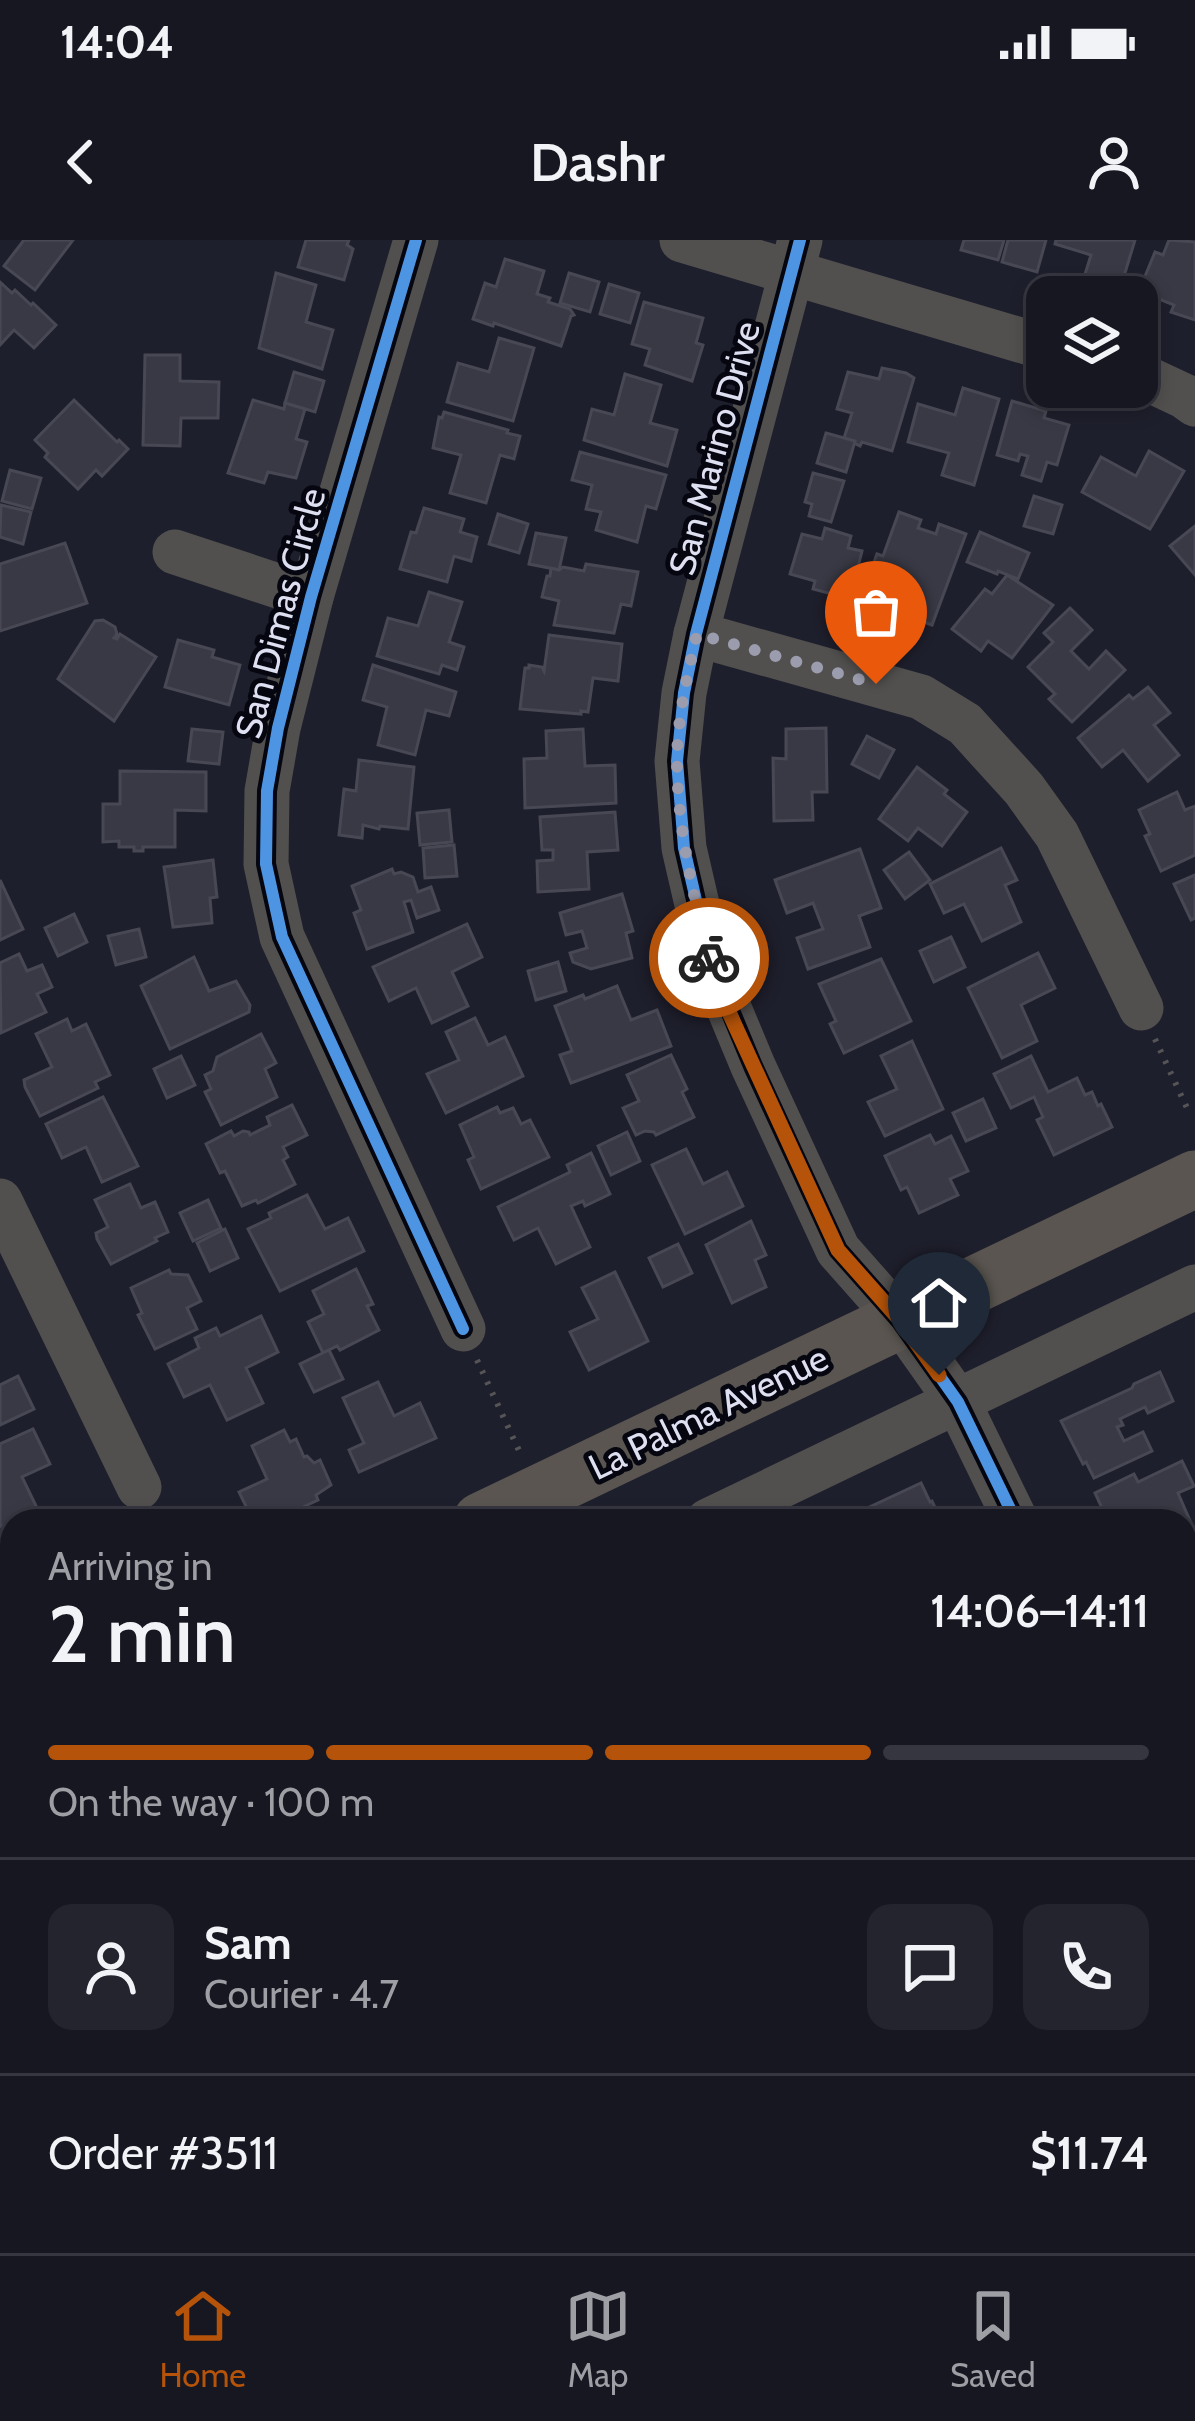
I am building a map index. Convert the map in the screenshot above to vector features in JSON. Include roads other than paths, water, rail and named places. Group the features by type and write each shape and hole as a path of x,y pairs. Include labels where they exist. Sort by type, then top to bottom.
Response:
{"main road":[{"name":"La Palma Avenue","path":"507,1509 1195,1179"}],"street":[{"name":"San Dimas Circle","path":"416,240 311,597 278,728 267,790 266,864 282,938 463,1329"},
{"path":"682,240 795,256 1026,340"},
{"name":"San Marino Drive","path":"795,256 684,693 677,761 684,848 711,965 838,1250 900,1320 958,1402 1010,1509"},
{"path":"1158,384 1195,404"},
{"name":"San Dimas Circle","path":"175,552 311,597"},
{"path":"697,634 921,697 965,724 1024,789 1057,835 1141,1008"},
{"path":"0,1201 140,1487"},
{"path":"743,1509 1195,1287"}]}
